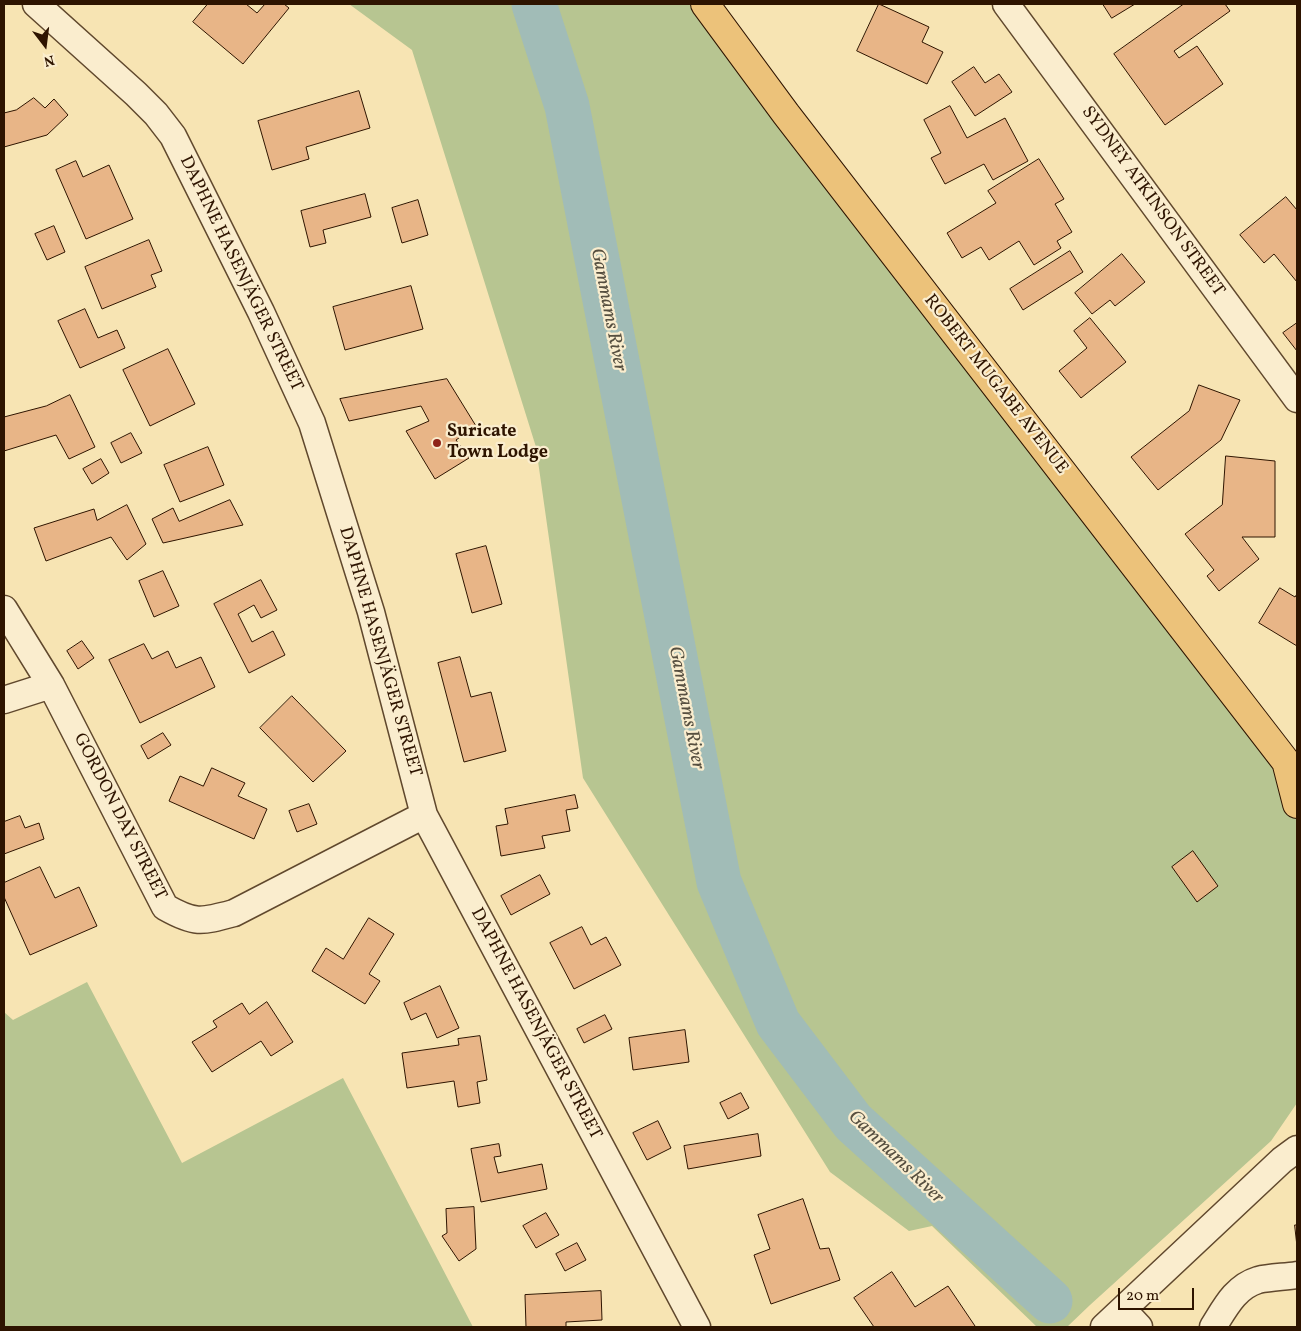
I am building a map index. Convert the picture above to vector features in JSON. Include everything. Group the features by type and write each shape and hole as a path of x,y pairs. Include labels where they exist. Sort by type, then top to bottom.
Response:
{"main road":[{"name":"ROBERT MUGABE AVENUE","path":"705,4 786,114 1292,771 1297,804"}],"street":[{"name":"DAPHNE HASENJÄGER STREET","path":"36,4 136,94 167,128 261,312 312,423 371,612 424,815 697,1327"},
{"name":"SYDNEY ATKINSON STREET","path":"1006,4 1297,400"},
{"name":"GORDON DAY STREET","path":"4,609 51,685 165,907 184,918 206,920 234,913 424,815"},
{"path":"4,700 51,685"},
{"path":"1104,1327 1131,1318 1290,1154 1297,1134"},
{"path":"1213,1327 1229,1301 1241,1288 1258,1280 1297,1275"}],"green space":[{"path":"349,4 705,4 1287,765 1297,802 1297,1103 1271,1141 1067,1327 1037,1327 932,1226 909,1231 830,1172 583,778 536,447 412,50"},
{"path":"87,982 182,1163 343,1078 473,1327 4,1327 4,1012 13,1020"}],"building":[{"path":"208,4 246,4 257,13 265,4 284,4 289,8 243,64 193,22"},
{"path":"879,4 929,27 922,42 943,52 927,84 857,51"},
{"path":"1103,4 1135,4 1112,18"},
{"path":"1184,4 1225,4 1230,11 1174,51 1179,58 1197,46 1223,84 1165,125 1114,54"},
{"path":"974,67 985,83 999,74 1012,92 975,116 952,82"},
{"path":"359,91 370,128 306,147 309,159 272,170 258,121"},
{"path":"34,98 45,108 54,99 68,115 47,135 4,147 4,113 16,110"},
{"path":"950,106 967,138 1005,118 1028,161 993,180 984,164 945,184 931,158 941,153 924,120"},
{"path":"1039,159 1064,199 1055,204 1072,232 1057,241 1061,248 1034,265 1019,241 989,260 981,247 962,258 947,233 996,203 988,191"},
{"path":"76,161 83,177 109,165 133,219 86,239 56,170"},
{"path":"365,194 371,217 323,230 326,243 310,247 301,211"},
{"path":"1286,197 1297,210 1297,282 1274,254 1264,263 1240,235"},
{"path":"418,200 428,235 402,243 392,208"},
{"path":"54,226 65,252 47,260 35,234"},
{"path":"149,240 162,271 151,275 156,287 102,309 85,267"},
{"path":"1070,251 1083,272 1023,310 1010,289"},
{"path":"1122,254 1145,282 1115,306 1110,300 1092,314 1075,293"},
{"path":"411,286 423,329 345,350 333,307"},
{"path":"85,309 98,338 117,330 125,348 80,368 58,321"},
{"path":"1090,318 1126,362 1081,398 1059,371 1087,348 1074,331"},
{"path":"1297,323 1297,351 1283,333"},
{"path":"168,349 195,404 150,426 123,370"},
{"path":"447,379 476,426 456,440 469,458 435,479 406,431 429,421 421,406 349,421 340,399"},
{"path":"1199,385 1240,400 1221,440 1158,490 1131,457 1189,411"},
{"path":"70,395 95,447 69,459 56,435 4,451 4,417 46,406"},
{"path":"131,433 142,453 121,463 111,443"},
{"path":"208,447 224,485 180,502 164,465"},
{"path":"1226,456 1275,461 1275,537 1242,537 1259,559 1219,591 1207,576 1214,570 1185,534 1222,505"},
{"path":"101,459 109,473 92,484 83,469"},
{"path":"230,500 243,525 163,543 152,519 173,508 179,521"},
{"path":"127,505 146,544 127,560 111,537 46,561 34,528 94,509 97,520"},
{"path":"486,546 502,604 472,613 456,554"},
{"path":"163,571 179,606 154,617 139,581"},
{"path":"261,580 277,610 261,618 254,605 238,614 252,642 273,631 285,655 249,673 214,604"},
{"path":"1280,588 1295,597 1297,594 1297,646 1259,623"},
{"path":"82,641 94,658 78,669 67,651"},
{"path":"144,644 152,659 168,651 176,668 201,657 215,687 140,723 109,660"},
{"path":"460,657 471,697 491,692 506,751 464,762 438,663"},
{"path":"292,696 346,751 313,782 260,728"},
{"path":"163,733 171,745 148,759 141,746"},
{"path":"212,768 245,783 238,796 267,809 254,839 169,801 180,776 203,786"},
{"path":"575,795 578,808 566,810 570,831 542,836 545,848 501,856 496,826 508,824 505,809"},
{"path":"309,804 317,824 297,832 289,811"},
{"path":"20,816 25,828 39,823 44,839 4,854 4,822"},
{"path":"1193,851 1218,886 1197,902 1172,867"},
{"path":"40,867 55,898 79,887 97,926 30,955 4,897 4,883"},
{"path":"540,875 550,894 511,915 501,896"},
{"path":"369,918 394,934 369,974 380,981 365,1004 312,971 326,948 343,959"},
{"path":"582,927 591,945 606,937 621,965 574,989 550,943"},
{"path":"440,986 459,1028 437,1038 426,1013 411,1020 404,1003"},
{"path":"267,1002 293,1042 271,1056 261,1041 212,1072 192,1042 217,1027 213,1021 242,1003 249,1014"},
{"path":"605,1015 612,1029 584,1043 577,1029"},
{"path":"685,1030 689,1062 633,1070 629,1038"},
{"path":"480,1036 487,1080 477,1082 480,1103 458,1107 454,1081 407,1088 402,1053 459,1045 458,1039"},
{"path":"741,1093 749,1108 728,1119 720,1103"},
{"path":"658,1121 671,1148 647,1160 633,1133"},
{"path":"758,1134 761,1156 688,1169 684,1146"},
{"path":"499,1144 501,1156 494,1157 498,1173 542,1164 547,1189 481,1202 471,1149"},
{"path":"803,1199 820,1249 829,1248 840,1280 771,1304 754,1255 770,1249 758,1215"},
{"path":"474,1207 476,1249 459,1261 442,1236 447,1233 446,1209"},
{"path":"546,1213 559,1235 536,1248 523,1226"},
{"path":"1295,1225 1297,1225 1297,1246"},
{"path":"577,1243 586,1260 565,1271 556,1254"},
{"path":"892,1272 915,1307 948,1286 975,1326 874,1327 854,1298"},
{"path":"601,1291 602,1320 566,1322 566,1327 526,1327 525,1295"}],"waterway":[{"name":"Gammams River","path":"534,4 567,106 719,882 778,1023 853,1122 1050,1301"}],"place":[{"name":"Suricate Town Lodge","path":"437,443"}]}
